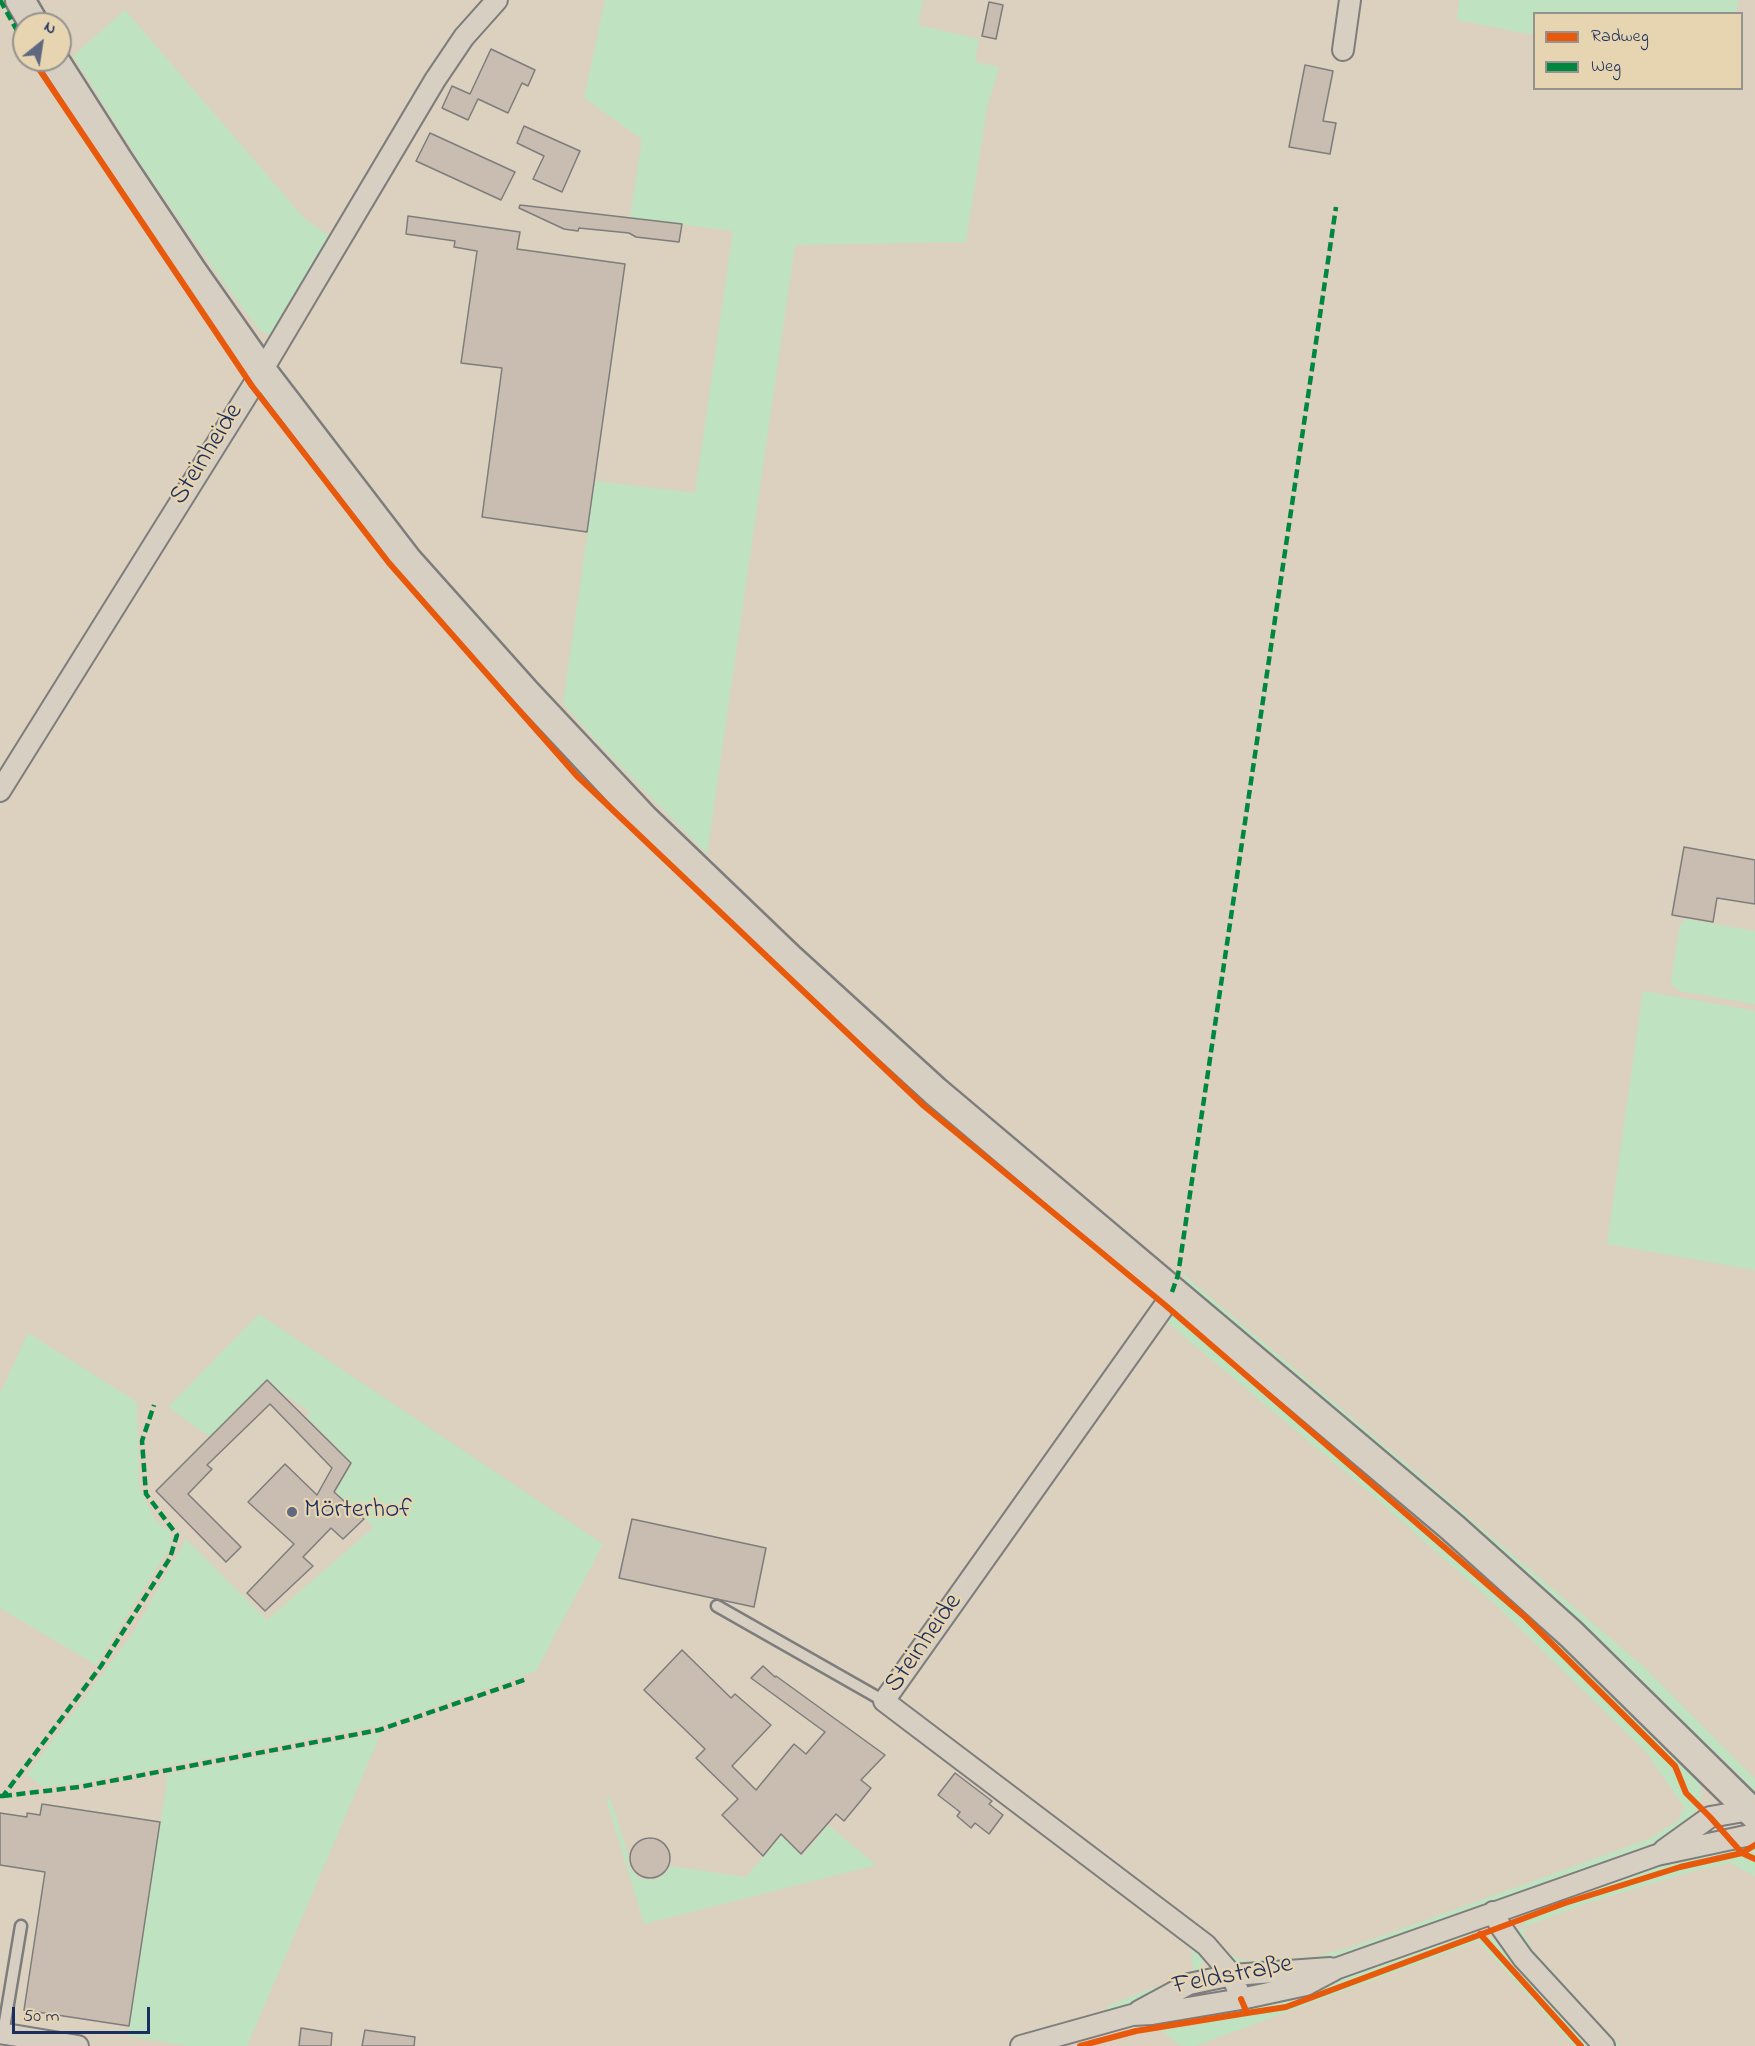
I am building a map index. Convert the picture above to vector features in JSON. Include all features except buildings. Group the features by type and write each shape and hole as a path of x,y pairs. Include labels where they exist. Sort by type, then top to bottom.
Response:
{"street":[{"name":"Steinheide","path":"0,791 262,371 435,80 464,37 496,0"},
{"path":"1343,50 1350,0"},
{"path":"62,72 138,192 262,371 408,561 525,692 644,819 789,958 935,1091 1462,1536 1571,1634 1754,1817"},
{"name":"Steinheide","path":"1172,1292 884,1701 1206,1945 1232,1975 1241,1999"},
{"name":"Feldstraße","path":"1657,1855 1710,1817 1754,1817"},
{"name":"Feldstraße","path":"1021,2046 1132,2015 1152,2014 1241,1999 1306,1985 1338,1968 1657,1855 1754,1817"},
{"path":"1493,1912 1501,1928 1523,1958 1604,2046"},
{"name":"Feldstraße","path":"1132,2015 1189,1984 1232,1975 1338,1968"},
{"path":"2,2033 78,2046"}],"lane":[{"path":"717,1606 884,1701"},
{"path":"2,2033 21,1926"}],"green space":[{"path":"605,0 923,0 918,25 979,39 975,62 999,67 987,108 966,242 795,245 707,854 563,704 595,481 695,493 733,231 630,218 642,139 584,98"},
{"path":"1459,0 1739,0 1736,12 1533,12 1533,35 1457,20"},
{"path":"125,10 304,218 331,237 277,330 269,334 261,332 223,282 145,170 73,56"},
{"path":"1686,919 1755,931 1755,1004 1680,991 1672,986 1680,925"},
{"path":"1643,991 1755,1011 1755,1270 1607,1244"},
{"path":"1183,1274 1643,1666 1755,1779 1755,1791 1622,1662 1436,1498 1187,1288"},
{"path":"1176,1308 1514,1591 1692,1771 1701,1788 1701,1805 1685,1824 1654,1843 1332,1962 1256,1967 1235,1963 1192,1929 1194,1926 1233,1956 1245,1961 1314,1957 1349,1948 1649,1839 1679,1820 1684,1807 1647,1753 1495,1604 1369,1492 1162,1318"},
{"path":"259,1314 603,1544 536,1671 382,1725 78,1783 43,1787 27,1775 133,1633 186,1539 267,1620 374,1527 336,1492 352,1463 306,1416 310,1412 281,1392 268,1379 210,1437 168,1407"},
{"path":"28,1333 137,1402 139,1487 155,1520 171,1533 171,1545 96,1665 0,1608 0,1394"},
{"path":"381,1733 247,2046 188,2046 128,2036 168,1774"},
{"path":"610,1798 628,1854 629,1867 639,1878 654,1880 663,1876 670,1866 746,1877 781,1836 802,1856 828,1825 876,1865 644,1924 606,1799"},
{"path":"1747,1845 1755,1847 1755,1876 1731,1863 1697,1870 1587,1903 1524,1927 1526,1913 1540,1904 1649,1869"},
{"path":"1472,1925 1478,1940 1492,1937 1593,2046 1574,2046 1478,1941 1195,2046 1181,2046 1161,2030 1199,2025 1198,2014"},
{"path":"1524,1927 1524,1934 1531,1948 1620,2046 1614,2046 1527,1952 1519,1938 1519,1929"},
{"path":"1191,1941 1203,1957 1202,1972 1194,1978 1109,2014 1106,2007 1193,1972"}],"marked path":[{"path":"0,0 12,22"},
{"path":"1172,1292 1178,1275 1336,207"},
{"path":"0,1796 3,1796 101,1666 170,1558 177,1535 146,1494 142,1441 154,1405"},
{"path":"3,1796 79,1787 379,1730 527,1679"}],"cycle path":[{"path":"41,72 252,386 389,563 577,776 924,1106 1165,1305 1525,1617 1675,1766 1686,1793 1742,1853 1755,1859"},
{"path":"1241,1999 1247,2013 1286,2007 1565,1903 1680,1867 1742,1853 1755,1845"},
{"path":"1480,1934 1581,2046"},
{"path":"1080,2046 1136,2031 1247,2013"}],"place":[{"name":"Mörterhof","path":"292,1512"}]}
